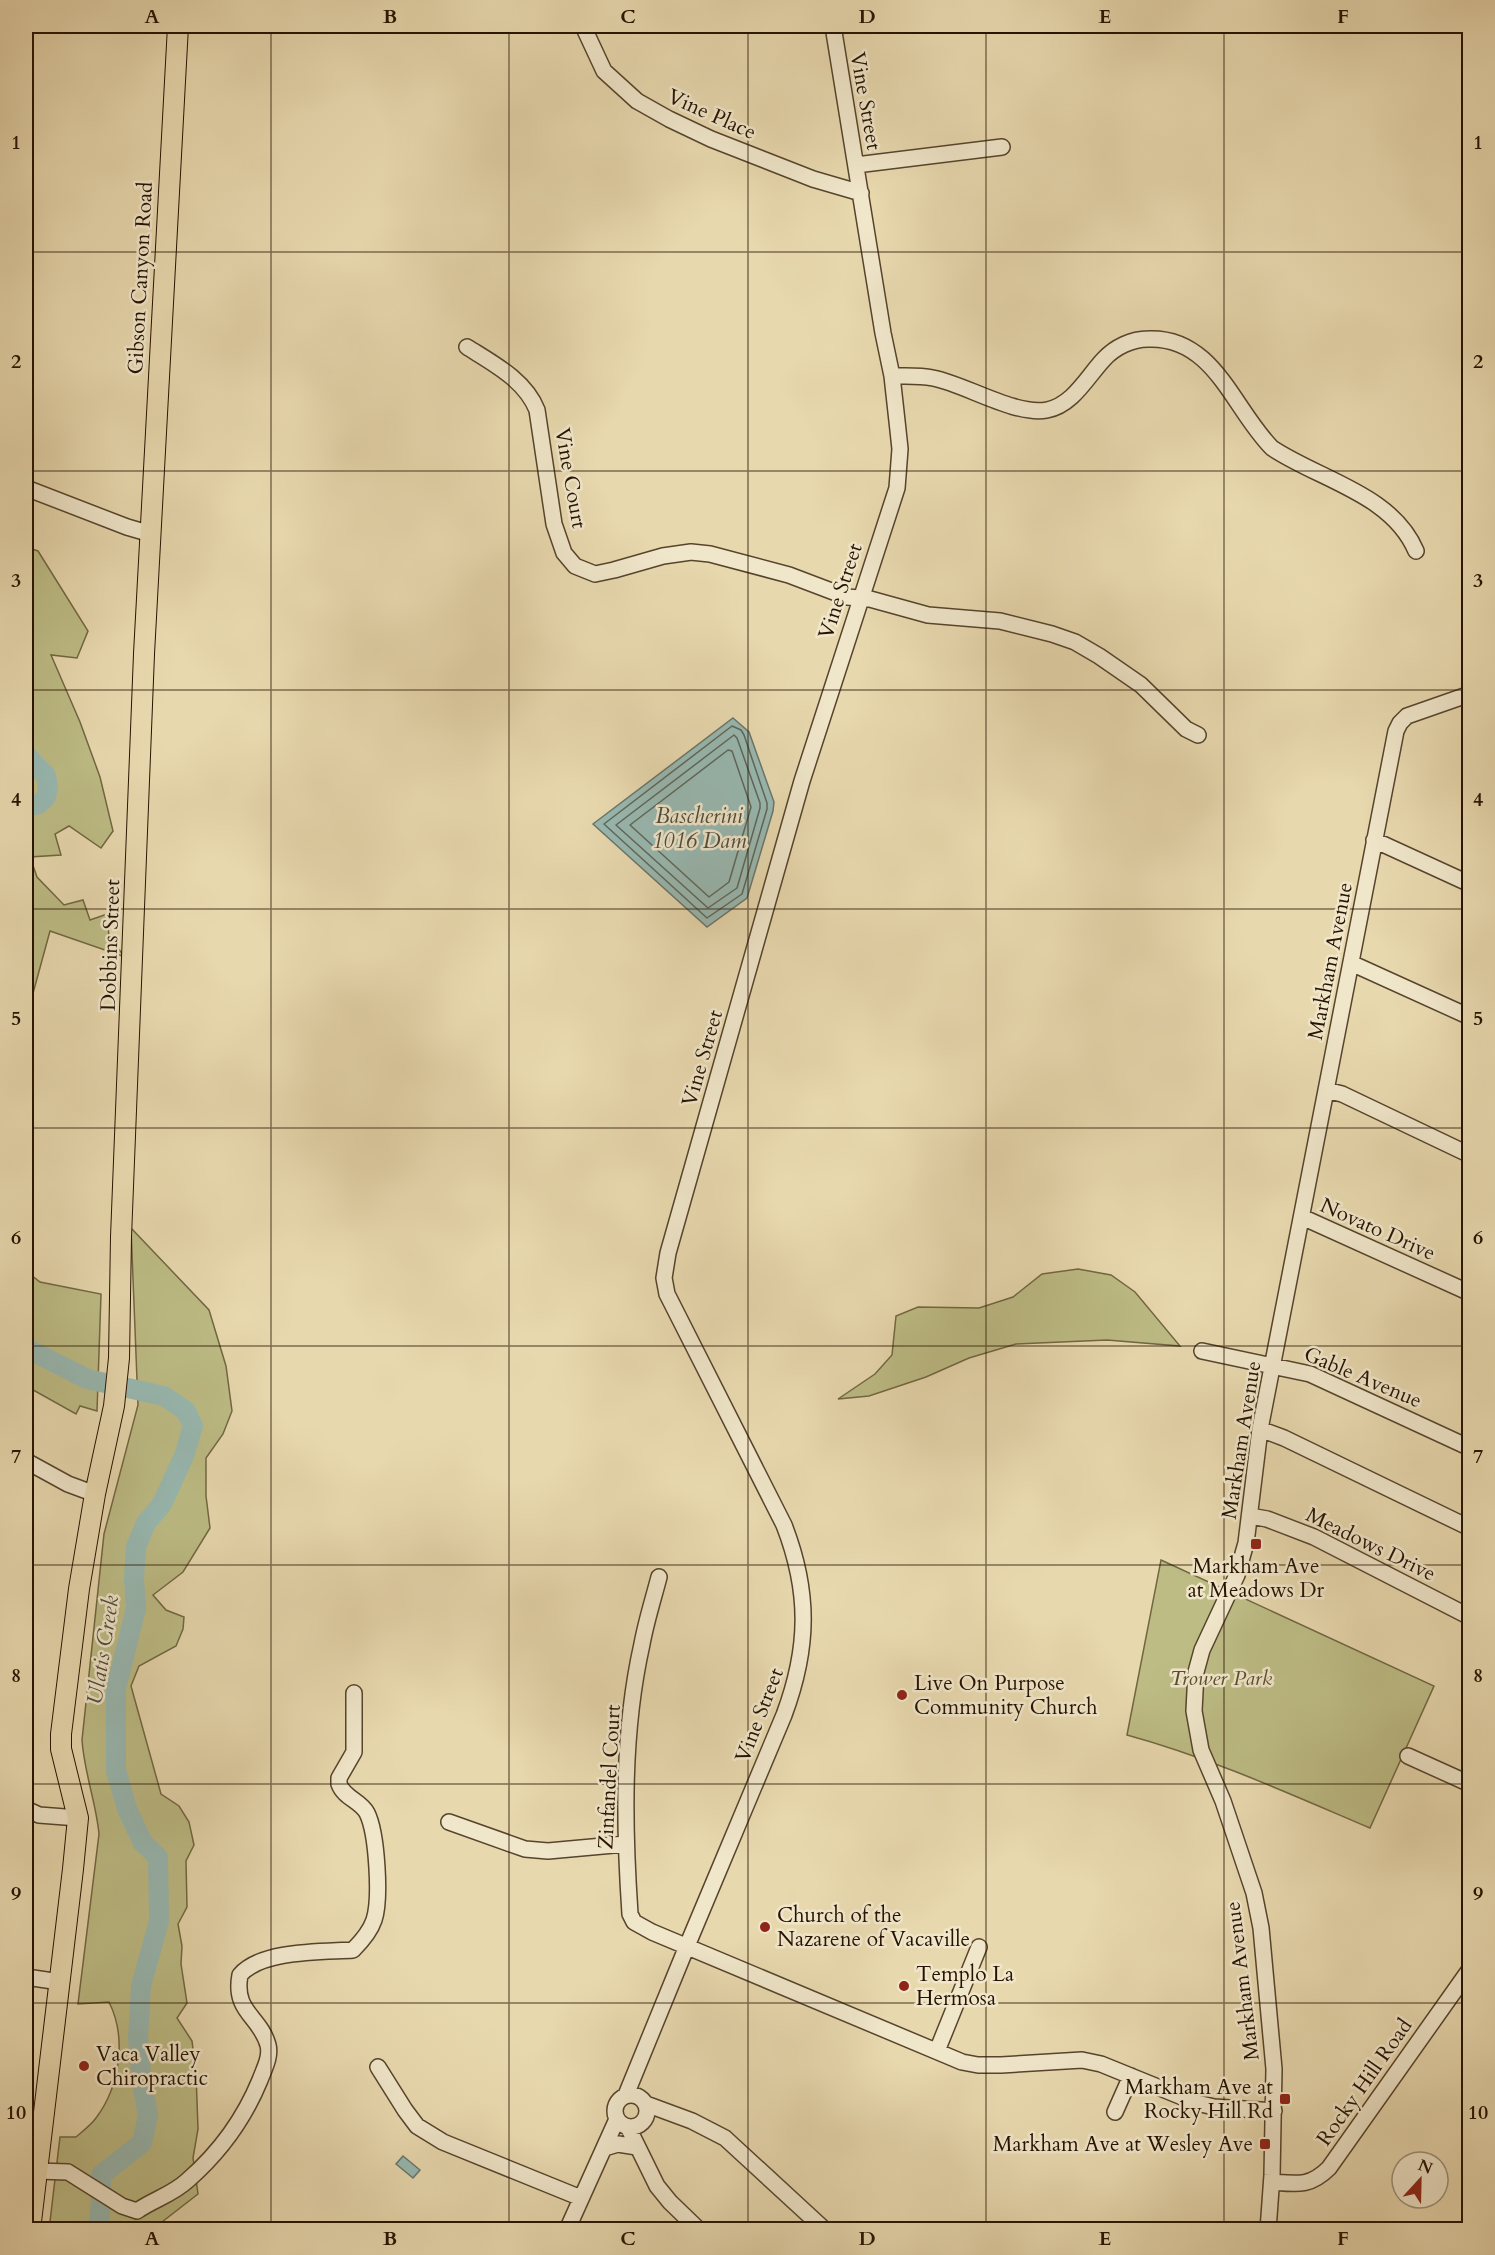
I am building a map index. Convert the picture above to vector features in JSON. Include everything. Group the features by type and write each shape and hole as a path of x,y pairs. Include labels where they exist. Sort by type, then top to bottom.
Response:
{"main road":[{"name":"Gibson Canyon Road","path":"152,534 178,26"},
{"name":"Dobbins Street","path":"95,1494 114,1406 119,1358 121,1237 144,654 152,534"},
{"path":"30,2229 78,1818 61,1749 61,1734 79,1589 95,1494"}],"street":[{"name":"Vine Place","path":"583,26 604,71 637,101 711,139 813,179 861,193"},
{"name":"Vine Street","path":"567,2229 603,2153 634,2113 639,2064 792,1694 802,1648 804,1613 802,1589 796,1558 784,1525 667,1294 664,1278 668,1253 802,781 859,598 897,488 900,449 892,376 840,82 833,26"},
{"path":"856,165 1002,147"},
{"path":"892,376 934,378 1029,410 1046,410 1071,398 1105,358 1123,345 1142,339 1155,338 1183,344 1202,356 1215,370 1261,437 1272,448 1384,511 1403,528 1416,551"},
{"name":"Vine Court","path":"467,347 511,377 533,399 537,410 554,524 564,553 575,566 595,574 663,556 691,552 710,554 789,575 847,597 870,599 940,618 1000,621 1052,633 1075,642 1141,685 1186,729 1198,735"},
{"path":"26,488 127,527 152,534"},
{"name":"Markham Avenue","path":"1268,2229 1274,2111 1270,2015 1261,1929 1254,1893 1222,1798 1201,1750 1194,1711 1196,1672 1202,1650 1237,1575 1246,1543 1260,1429 1396,731 1407,716 1470,694"},
{"path":"1374,840 1470,884"},
{"path":"1351,963 1470,1017"},
{"path":"1326,1090 1342,1094 1470,1155"},
{"name":"Novato Drive","path":"1302,1217 1470,1293"},
{"name":"Gable Avenue","path":"1202,1351 1311,1374 1469,1448"},
{"path":"1260,1429 1284,1438 1470,1527"},
{"path":"26,1461 68,1484 95,1494"},
{"name":"Meadows Drive","path":"1250,1516 1267,1519 1314,1537 1470,1617"},
{"name":"Zinfandel Court","path":"658,1577 641,1646 632,1708 626,1780 625,1844 630,1914 634,1922 687,1946"},
{"path":"37,2171 68,2172 122,2206 136,2211 167,2196 188,2180 224,2144 248,2108 269,2057 267,2044 262,2034 240,2001 240,1974 253,1963 270,1957 353,1950 368,1932 377,1907 376,1864 371,1822 366,1810 346,1795 339,1784 339,1778 354,1752 354,1693"},
{"path":"1408,1756 1470,1784"},
{"path":"26,1809 39,1815 78,1818"},
{"path":"449,1822 525,1849 548,1851 625,1844"},
{"path":"687,1946 962,2062 978,2065 1082,2060 1101,2064 1197,2103 1214,2107 1274,2111"},
{"path":"937,2051 979,1947"},
{"name":"Rocky Hill Road","path":"1272,2182 1308,2183 1320,2177 1329,2168 1470,1969"},
{"path":"26,1977 60,1982"},
{"path":"378,2067 417,2126 434,2137 511,2171 581,2198"},
{"path":"1115,2112 1131,2076"},
{"path":"634,2113 676,2116 692,2121 725,2138 825,2229"},
{"path":"634,2113 637,2147 646,2167 670,2202 699,2229"},
{"path":"634,2113 646,2167"},
{"path":"603,2153 618,2144 637,2147"}],"green space":[{"path":"26,547 38,551 88,631 77,658 51,655 80,722 100,777 113,831 101,848 69,826 55,834 61,855 30,857 37,877 64,905 83,900 90,920 107,914 109,937 125,957 50,931 26,1019"},
{"path":"131,1228 209,1310 226,1366 232,1411 223,1434 206,1458 206,1496 210,1528 183,1572 153,1595 166,1610 184,1617 183,1629 176,1646 139,1666 131,1686 161,1794 179,1806 189,1822 194,1845 186,1861 187,1907 178,1924 187,2003 177,2018 192,2041 196,2073 198,2129 193,2158 198,2194 162,2222 157,2229 49,2230 60,2137 76,2137 96,2118 111,2091 118,2062 118,2031 109,2002 78,2004 99,1834 82,1740 104,1534 138,1405"},
{"path":"1078,1269 1111,1275 1135,1292 1180,1346 1107,1340 1016,1344 969,1358 926,1377 869,1396 838,1399 875,1374 892,1355 896,1316 918,1307 979,1308 1013,1297 1042,1274"},
{"path":"26,1271 40,1282 101,1294 97,1411 80,1406 76,1414 26,1386"},
{"name":"Trower Park","path":"1161,1560 1434,1686 1370,1828 1189,1754 1127,1735"}],"water":[{"name":"Bascherini 1016 Dam","path":"733,718 749,732 774,802 773,811 747,898 707,927 593,824"},
{"path":"403,2156 420,2170 413,2178 396,2164"}],"waterway":[{"name":"Ulatis Creek","path":"26,755 46,776 48,787 46,797 39,804 26,806"},
{"name":"Ulatis Creek","path":"26,1348 87,1379 164,1396 186,1411 193,1426 184,1456 162,1504 146,1523 136,1547 134,1579 136,1608 116,1689 116,1770 127,1809 143,1843 158,1857 159,1921 141,1986 138,2038 142,2083 148,2115 142,2143 101,2175 98,2230"}],"place":[{"name":"Markham Ave at Meadows Dr","path":"1256,1544"},
{"name":"Live On Purpose Community Church","path":"902,1695"},
{"name":"Church of the Nazarene of Vacaville","path":"765,1927"},
{"name":"Templo La Hermosa","path":"904,1986"},
{"name":"Vaca Valley Chiropractic","path":"84,2066"},
{"name":"Markham Ave at Rocky Hill Rd","path":"1285,2099"},
{"name":"Markham Ave at Wesley Ave","path":"1265,2144"}]}
